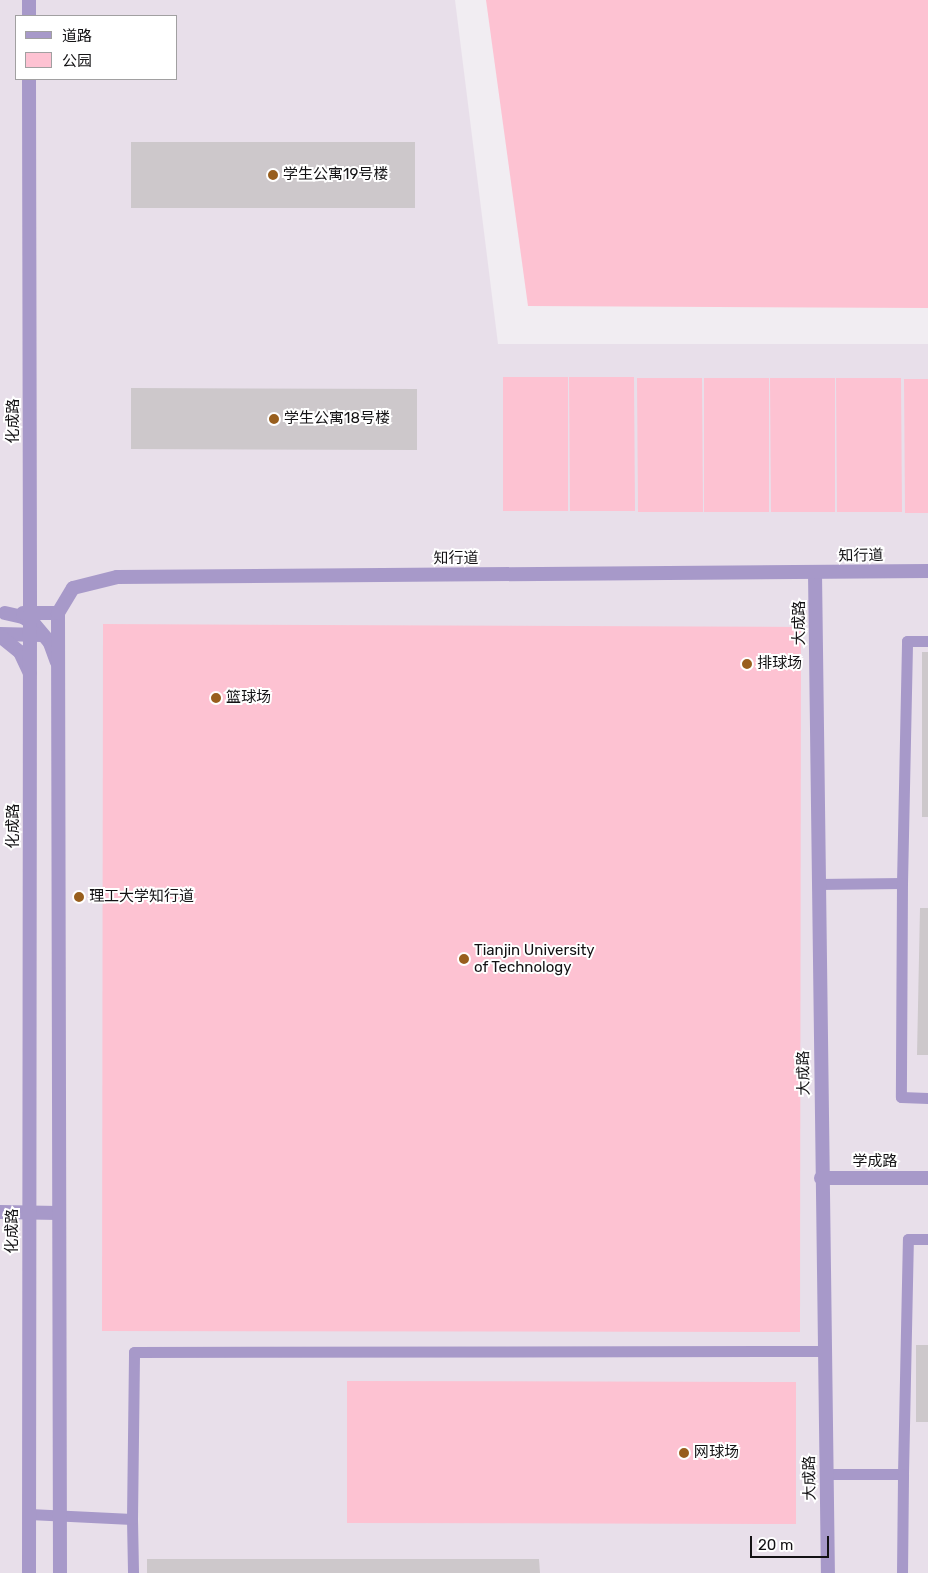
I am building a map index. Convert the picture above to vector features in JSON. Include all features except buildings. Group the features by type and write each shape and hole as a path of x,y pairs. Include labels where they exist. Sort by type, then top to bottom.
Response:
{"street":[{"path":"29,0 29,15"},
{"name":"化成路","path":"29,80 38,628 30,675 29,1573"},
{"name":"知行道","path":"58,613 73,588 117,577 928,571"},
{"name":"大成路","path":"816,573 821,1178 828,1573"},
{"path":"2,613 38,628"},
{"path":"0,635 38,628 58,613"},
{"name":"化成路","path":"38,628 58,613"},
{"name":"化成路","path":"38,628 58,664 60,1573"},
{"path":"0,635 20,652 30,675"},
{"name":"学成路","path":"821,1178 928,1178"},
{"path":"0,1212 59,1213"}],"lane":[{"path":"928,641 907,641 902,883 901,1097 928,1098"},
{"path":"818,884 902,883"},
{"path":"902,1573 908,1239 928,1239"},
{"path":"133,1573 134,1352 824,1351"},
{"path":"826,1474 903,1474"},
{"path":"29,1514 132,1519"}],"shaded area":[{"name":"Tianjin University of Technology","path":"0,0 455,0 498,344 928,344 928,1573 0,1573"}],"green space":[{"path":"486,0 928,0 928,308 528,306"},
{"path":"503,377 568,377 568,511 503,511"},
{"path":"569,377 634,377 635,511 570,511"},
{"path":"637,378 702,378 703,512 638,512"},
{"path":"704,378 769,378 769,512 704,512"},
{"path":"770,378 835,378 835,512 771,512"},
{"path":"836,378 901,378 902,512 837,512"},
{"path":"904,379 928,379 928,513 905,513"},
{"path":"103,624 801,627 800,1332 102,1331"},
{"path":"347,1381 796,1382 796,1524 347,1523"}],"place":[{"name":"学生公寓19号楼","path":"273,175"},
{"name":"学生公寓18号楼","path":"274,419"},
{"name":"排球场","path":"747,664"},
{"name":"篮球场","path":"216,698"},
{"name":"理工大学知行道","path":"79,897"},
{"name":"Tianjin University of Technology","path":"464,959"},
{"name":"网球场","path":"684,1453"}]}
